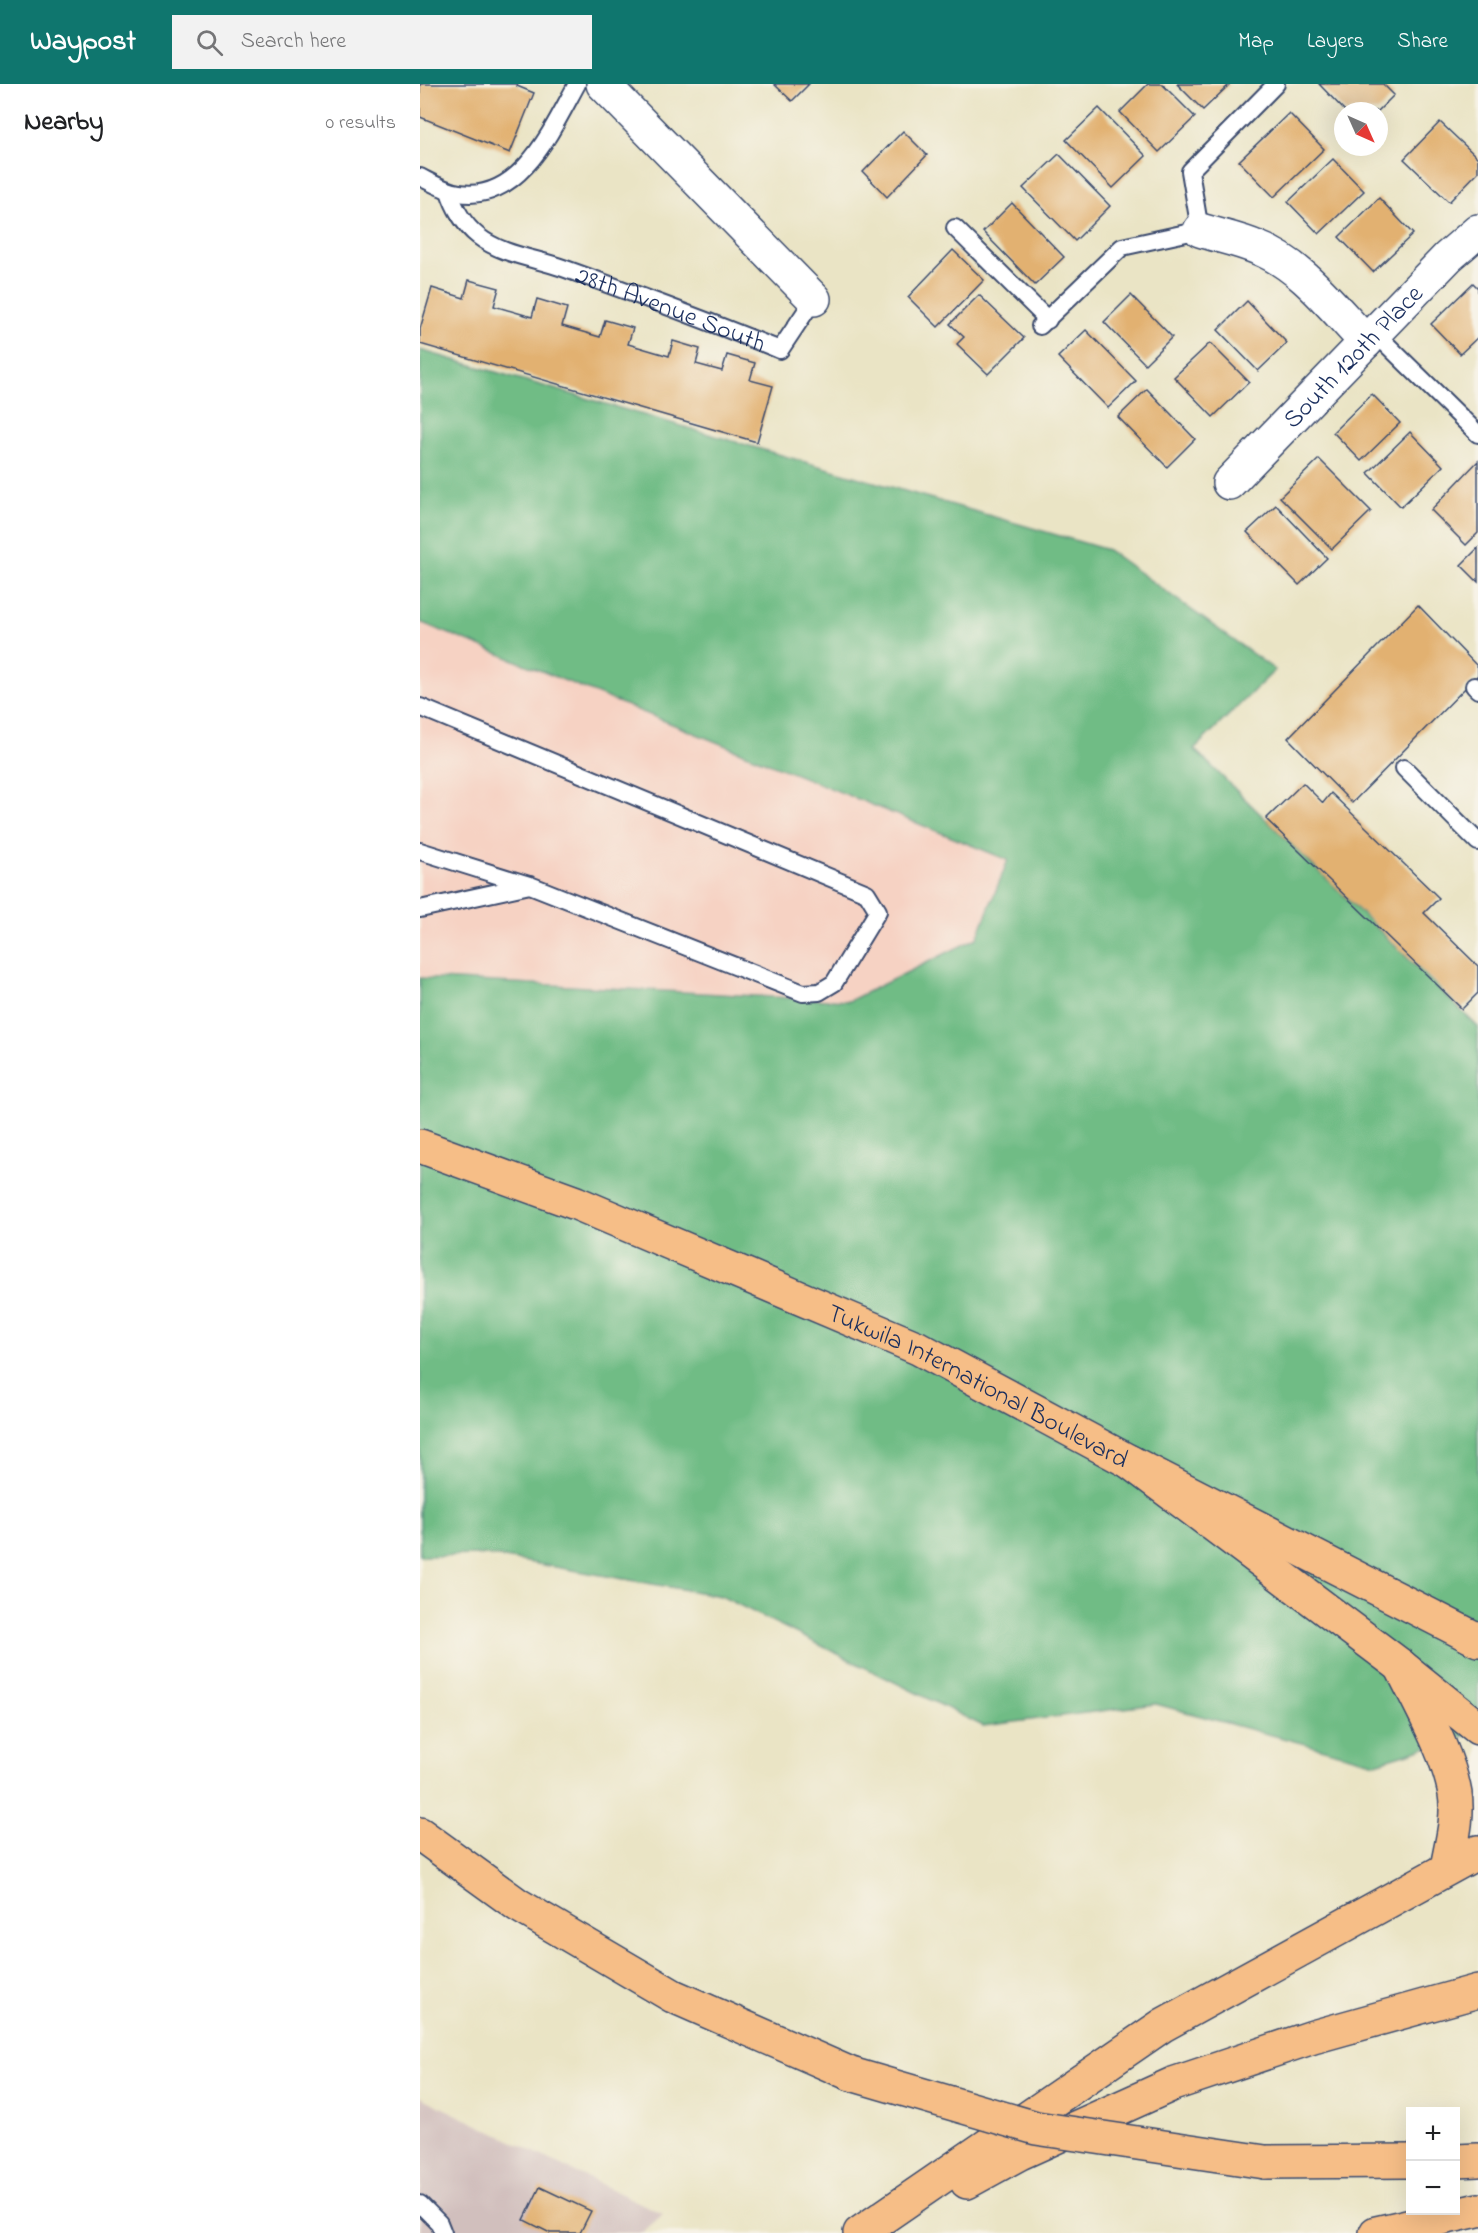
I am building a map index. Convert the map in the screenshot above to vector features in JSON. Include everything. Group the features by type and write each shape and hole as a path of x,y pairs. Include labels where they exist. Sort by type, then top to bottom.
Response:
{"main road":[{"name":"Tukwila International Boulevard","path":"420,1146 576,1203 918,1348 1130,1462 1401,1666 1478,1728"},
{"path":"1130,1462 1478,1640"},
{"path":"1401,1666 1440,1751 1455,1794 1455,1823 1447,1868"},
{"path":"420,1834 518,1905 673,1996 851,2074 1036,2128 1265,2162 1406,2161"},
{"path":"860,2233 1163,2025 1478,1852"},
{"path":"877,2233 1020,2153 1173,2084 1323,2034 1478,1991"},
{"path":"1460,2161 1478,2160"},
{"path":"1376,2233 1478,2210"}],"street":[{"name":"28th Avenue South","path":"603,84 814,299"},
{"path":"1200,230 1259,248 1286,263 1371,337"},
{"name":"South 120th Place","path":"1229,483 1448,257 1478,231"}],"lane":[{"path":"420,177 460,194 484,192 511,179 541,150 577,84"},
{"path":"955,228 1044,323 1122,247 1200,230 1190,171 1276,84"},
{"name":"28th Avenue South","path":"449,190 454,206 477,236 500,249 638,294 780,350 814,299"},
{"path":"1371,337 1478,434"},
{"path":"420,707 867,893 878,911 834,983 819,992 803,993 530,885 420,851"},
{"path":"1404,768 1478,842"},
{"path":"420,909 530,885"},
{"path":"420,2204 439,2223 443,2233"}],"shaded area":[{"path":"420,622 1008,860 977,938 849,1001 420,977"},
{"path":"420,2097 663,2214 642,2233 420,2233"}],"green space":[{"path":"420,350 1108,550 1275,670 1194,749 1478,1027 1478,1732 1376,1763 1156,1704 983,1726 721,1596 487,1555 420,1556 420,978 849,1001 977,938 1008,860 420,622"}],"building":[{"path":"420,84 518,84 517,86 534,93 510,153 420,117"},
{"path":"774,84 809,84 792,101"},
{"path":"1148,84 1162,84 1195,117 1159,152 1120,112"},
{"path":"1177,84 1230,84 1203,110"},
{"path":"1319,84 1383,84 1394,95 1387,102 1336,102"},
{"path":"1099,108 1146,156 1113,188 1066,140"},
{"path":"1289,113 1324,149 1274,197 1239,161"},
{"path":"1440,122 1478,158 1478,172 1449,202 1404,159"},
{"path":"903,131 927,155 887,197 863,172"},
{"path":"1059,154 1110,206 1075,241 1023,188"},
{"path":"1333,159 1364,191 1319,234 1288,202"},
{"path":"1379,198 1413,234 1373,272 1339,237"},
{"path":"1012,203 1064,257 1035,285 983,232"},
{"path":"953,250 984,280 938,327 908,297"},
{"path":"469,280 499,288 494,306 532,317 537,299 567,308 562,326 600,337 605,320 633,328 628,344 669,356 673,341 700,349 696,364 722,371 727,355 755,363 750,380 773,386 757,442 420,344 420,329 432,288 464,298"},
{"path":"1473,283 1478,288 1478,337 1460,354 1431,324"},
{"path":"979,295 1024,338 988,374 957,344 964,337 950,324"},
{"path":"1131,295 1172,337 1145,364 1104,322"},
{"path":"1247,301 1287,343 1258,371 1218,330"},
{"path":"1086,330 1136,381 1108,408 1058,357"},
{"path":"1210,343 1249,382 1213,417 1174,377"},
{"path":"1147,389 1195,439 1167,467 1118,417"},
{"path":"1372,394 1400,423 1361,461 1333,432"},
{"path":"1410,432 1443,466 1401,507 1368,473"},
{"path":"1319,459 1371,511 1332,549 1280,497"},
{"path":"1478,461 1478,533 1466,545 1431,510"},
{"path":"1276,505 1327,558 1299,585 1247,532"},
{"path":"1478,548 1478,582 1461,565"},
{"path":"1418,605 1478,667 1478,675 1352,803 1288,738"},
{"path":"1303,783 1323,803 1331,793 1439,898 1424,913 1478,966 1478,993 1462,1009 1266,819"},
{"path":"540,2187 591,2211 580,2233 550,2233 524,2220"}]}
